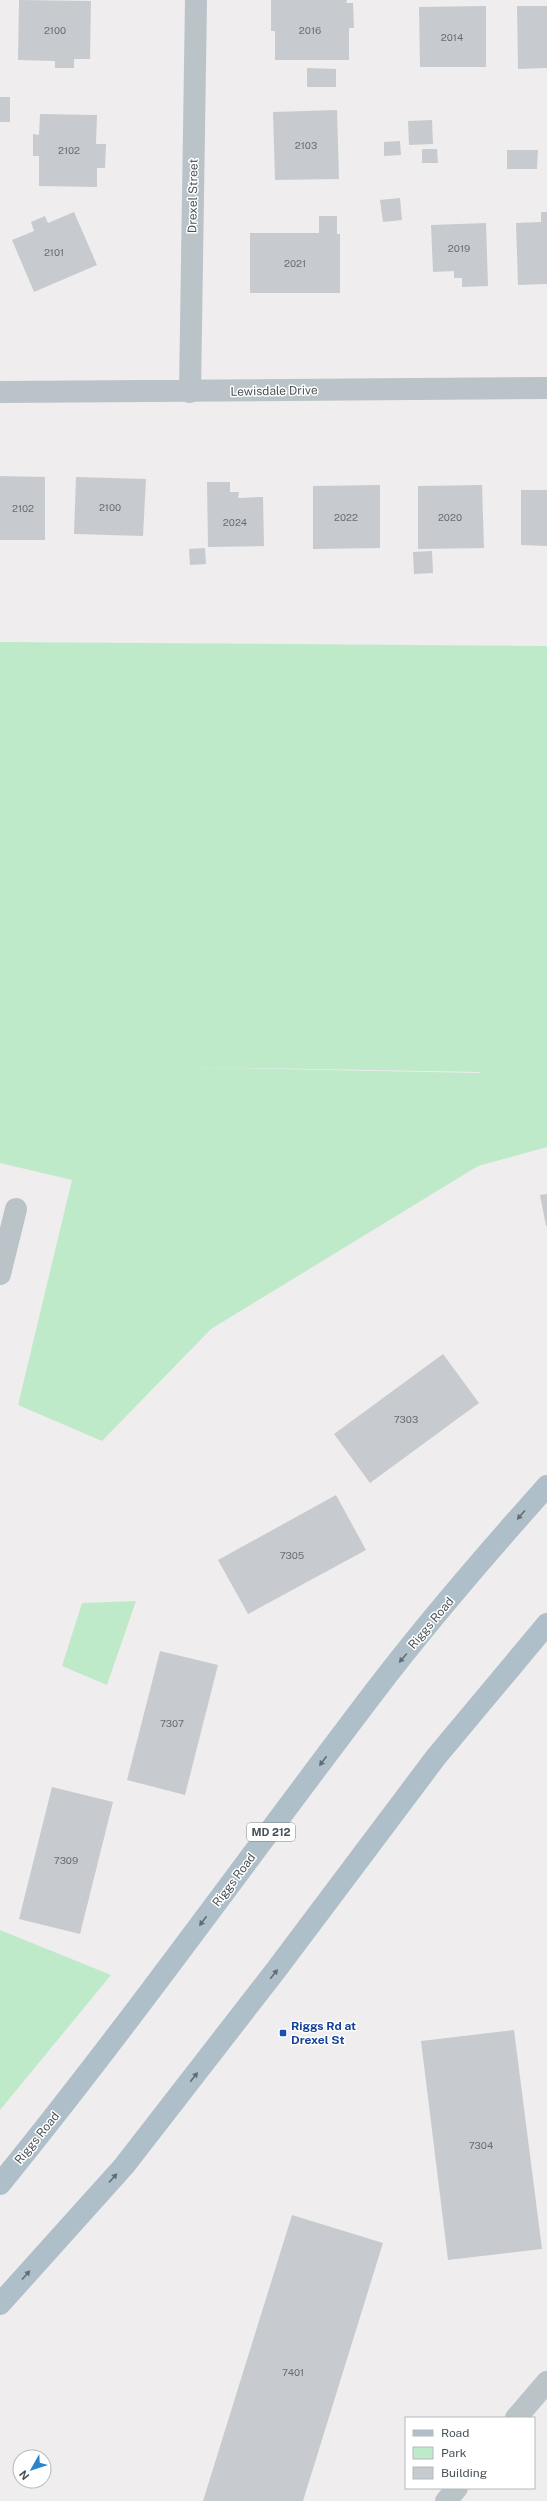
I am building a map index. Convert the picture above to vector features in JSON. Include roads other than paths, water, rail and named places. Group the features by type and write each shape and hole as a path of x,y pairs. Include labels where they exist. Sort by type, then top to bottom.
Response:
{"main road":[{"name":"Riggs Road","path":"0,2184 46,2128 257,1850 376,1690 547,1486"},
{"path":"0,2304 124,2166 276,1970 436,1757 547,1624"}],"street":[{"name":"Drexel Street","path":"190,392 196,0"},
{"name":"Lewisdale Drive","path":"0,392 190,392 547,388"},
{"path":"0,1274 16,1209"},
{"path":"517,2417 547,2382"},
{"path":"446,2501 456,2489"}],"place":[{"name":"Riggs Rd at Drexel St","path":"283,2033"}]}
